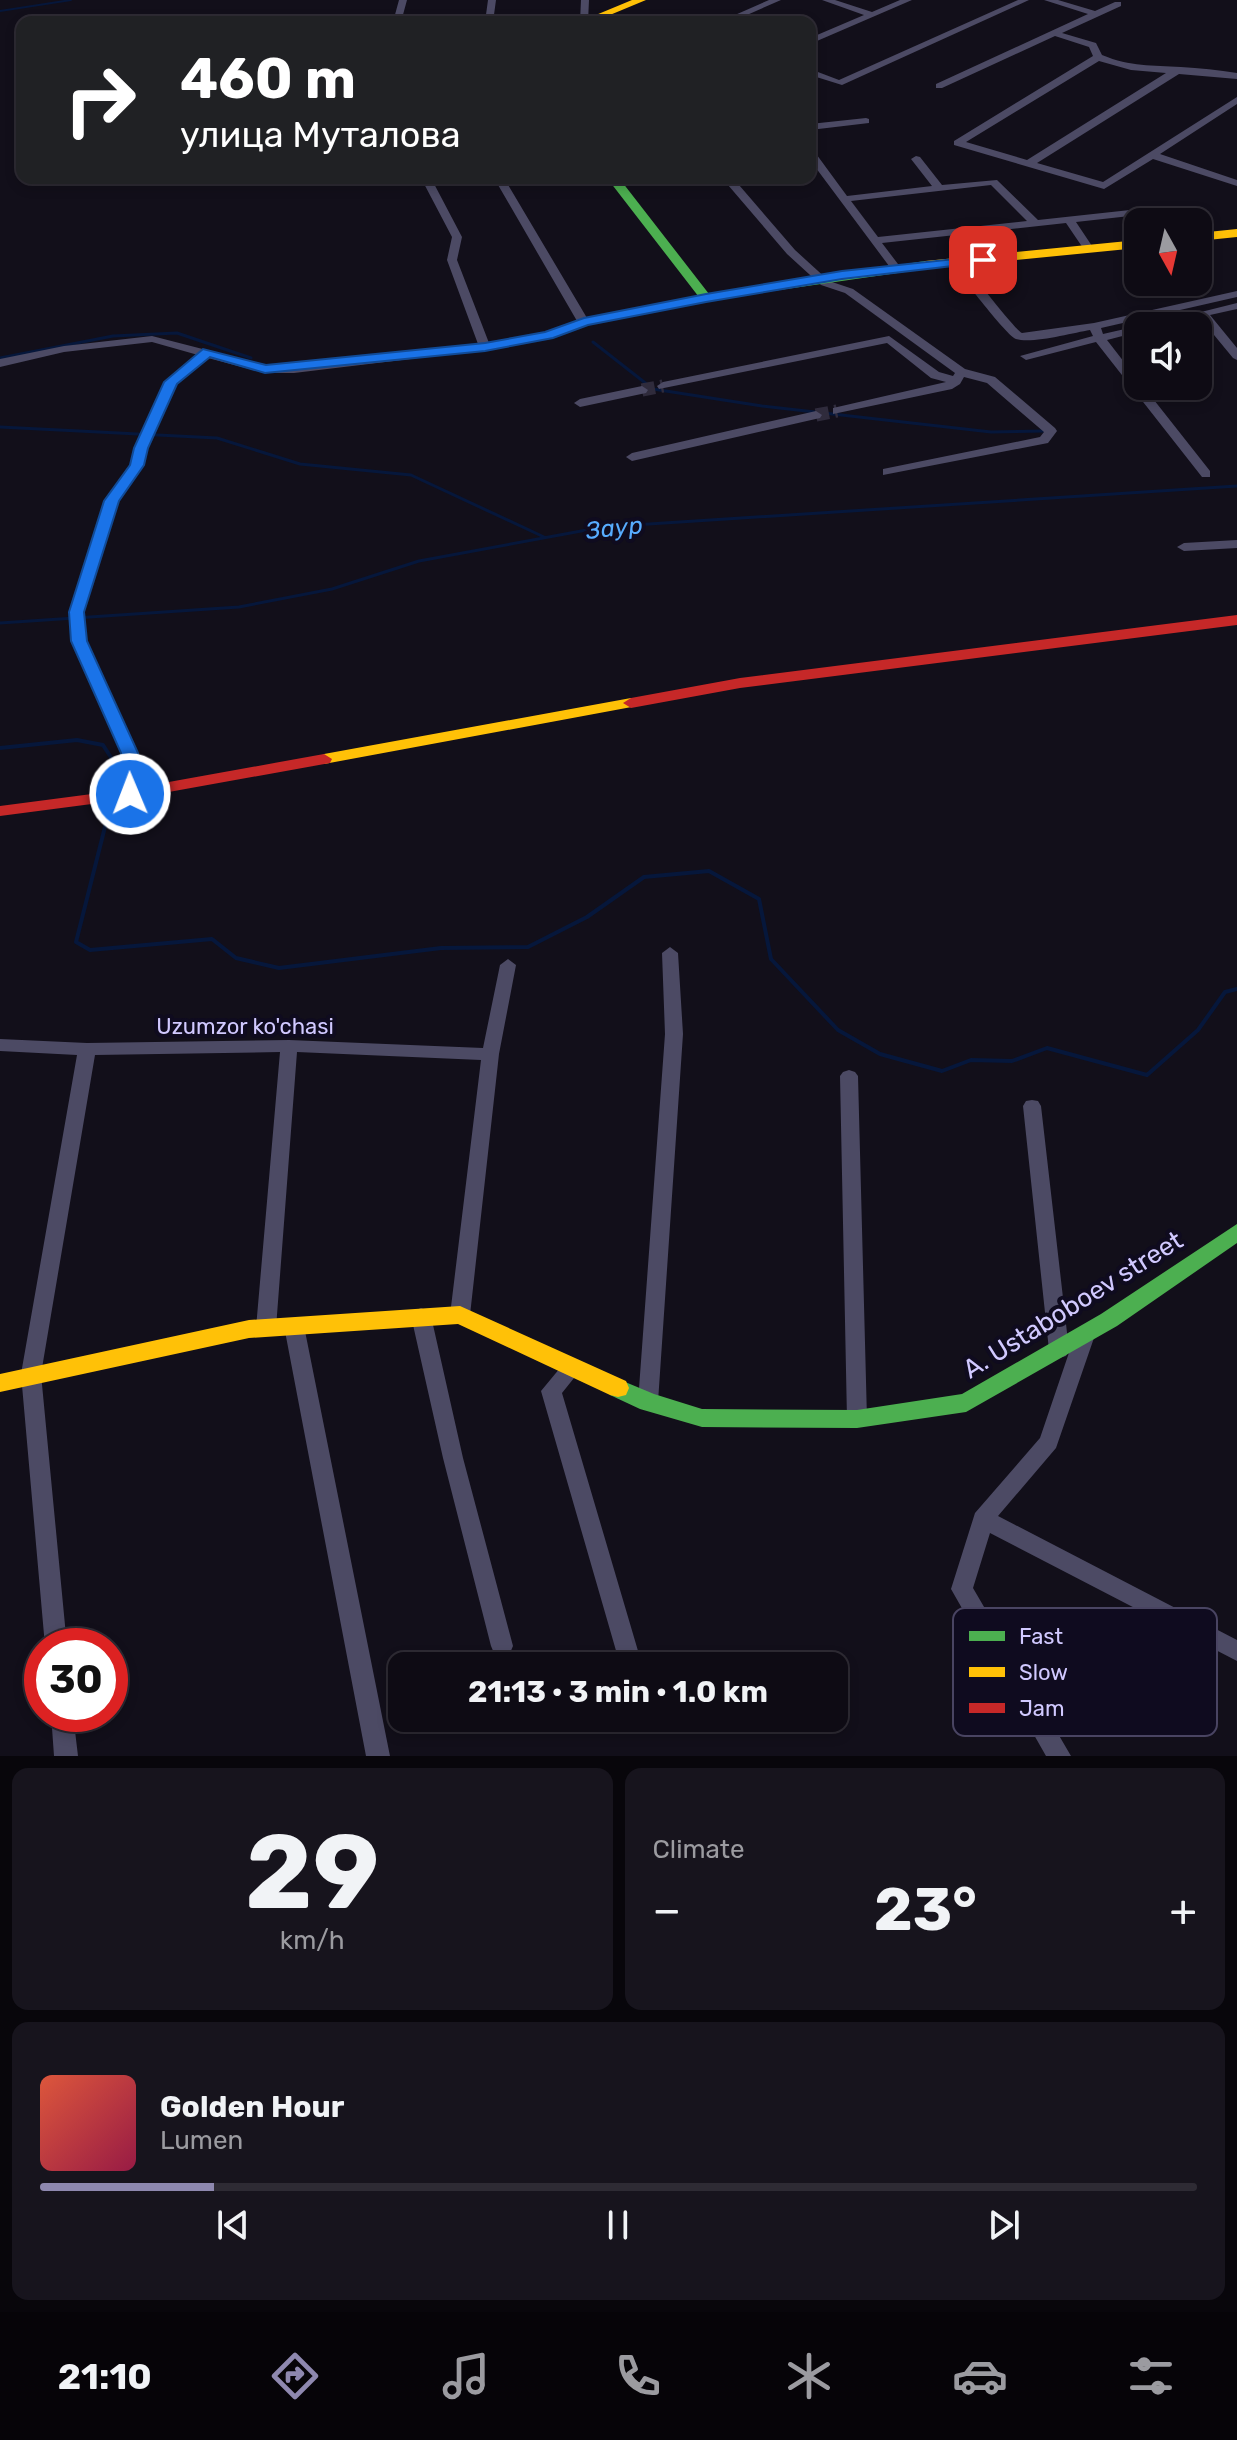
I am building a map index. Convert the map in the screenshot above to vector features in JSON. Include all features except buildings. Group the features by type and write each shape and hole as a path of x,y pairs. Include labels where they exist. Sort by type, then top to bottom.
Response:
{"street":[{"path":"600,16 641,0"},
{"path":"738,16 777,0"},
{"path":"826,0 872,15"},
{"path":"816,38 908,0"},
{"path":"816,74 839,83 1025,0"},
{"path":"1048,0 1096,14"},
{"path":"939,86 1118,4"},
{"path":"1053,33 1093,45 1098,57 1128,67 1237,76"},
{"path":"1098,57 958,143 1104,186 1237,100"},
{"path":"1030,163 1180,69"},
{"path":"816,126 866,121"},
{"path":"1151,155 1237,183"},
{"path":"916,159 939,188"},
{"path":"816,161 896,268"},
{"path":"844,199 993,182 1035,223"},
{"path":"429,184 457,237 452,260 485,347"},
{"path":"503,184 584,322"},
{"path":"618,184 706,298"},
{"path":"732,184 791,252 821,279 849,291 958,376"},
{"path":"876,240 1124,214"},
{"path":"1069,220 1089,249"},
{"path":"1212,236 1237,233"},
{"path":"0,363 64,349 141,340 208,352 265,369 485,347 549,336 584,322 821,279 896,268 1124,245"},
{"path":"956,262 1012,333 1021,337 1124,330"},
{"path":"1026,356 1097,332 1237,294"},
{"path":"1211,312 1237,305"},
{"path":"1212,325 1237,356"},
{"path":"1097,332 1206,474"},
{"path":"663,386 889,339 935,375 991,380 1051,431 1049,436 887,472"},
{"path":"130,794 129,753 79,641 76,618 112,501 137,465 141,448 171,382 208,352"},
{"path":"837,411 948,386 958,376"},
{"path":"580,403 642,390"},
{"path":"632,457 816,415"},
{"path":"1184,547 1237,544"},
{"path":"0,811 130,794 740,683 1237,620"},
{"path":"648,1402 674,1034 670,953"},
{"path":"460,1315 490,1054 508,965"},
{"name":"Uzumzor ko'chasi","path":"0,1045 87,1049 289,1046 490,1054"},
{"path":"266,1328 289,1046"},
{"path":"54,1628 31,1374 87,1049"},
{"path":"849,1076 857,1419"},
{"path":"1032,1106 1059,1350"},
{"name":"A. Ustaboboev street","path":"0,1383 31,1374 266,1328 460,1315 648,1402 702,1418 857,1419 966,1403 1085,1335 1237,1232"},
{"path":"421,1316 453,1458 502,1646"},
{"path":"294,1326 378,1756"},
{"path":"973,1608 962,1589 983,1519 1049,1442 1085,1335"},
{"path":"572,1368 551,1391 627,1652"},
{"path":"983,1519 1154,1608"},
{"path":"1217,1641 1237,1651"},
{"path":"64,1732 66,1756"},
{"path":"1047,1736 1059,1756"}],"waterway":[{"path":"0,11 71,0"},
{"path":"0,358 113,336 177,333 251,358"},
{"path":"593,342 653,389 762,406 991,432 1043,431"},
{"path":"0,427 217,438 300,464 411,475 544,537"},
{"name":"Заур","path":"0,623 239,607 332,589 419,561 603,527 1237,486"},
{"path":"0,748 77,740 103,745 112,759 112,790"},
{"path":"110,807 76,942 90,950 212,939 236,958 279,968 441,948 528,947 587,917 644,877 709,871 759,899 771,959 838,1030 880,1054 942,1071 971,1060 1012,1061 1047,1048 1147,1075 1198,1030 1225,992 1237,989"}],"tunnel":[{"path":"642,390 663,386"},
{"path":"816,415 837,411"}],"traffic: fast":[{"path":"618,184 706,298 925,265"},
{"path":"618,1388 648,1402 702,1418 857,1419 966,1403 1109,1320 1237,1232"}],"traffic: slow":[{"path":"600,16 641,0"},
{"path":"1212,236 1237,233"},
{"path":"925,265 1124,245"},
{"path":"324,759 631,703"},
{"path":"0,1383 249,1329 460,1315 618,1388"}],"traffic: jam":[{"path":"631,703 740,683 1237,620"},
{"path":"0,811 130,794 324,759"}],"route":[{"path":"130,794 129,753 79,641 76,612 112,501 137,465 141,448 171,382 208,352 235,363 265,369 294,369 485,347 549,336 584,322 706,298 842,275 983,260"}]}
